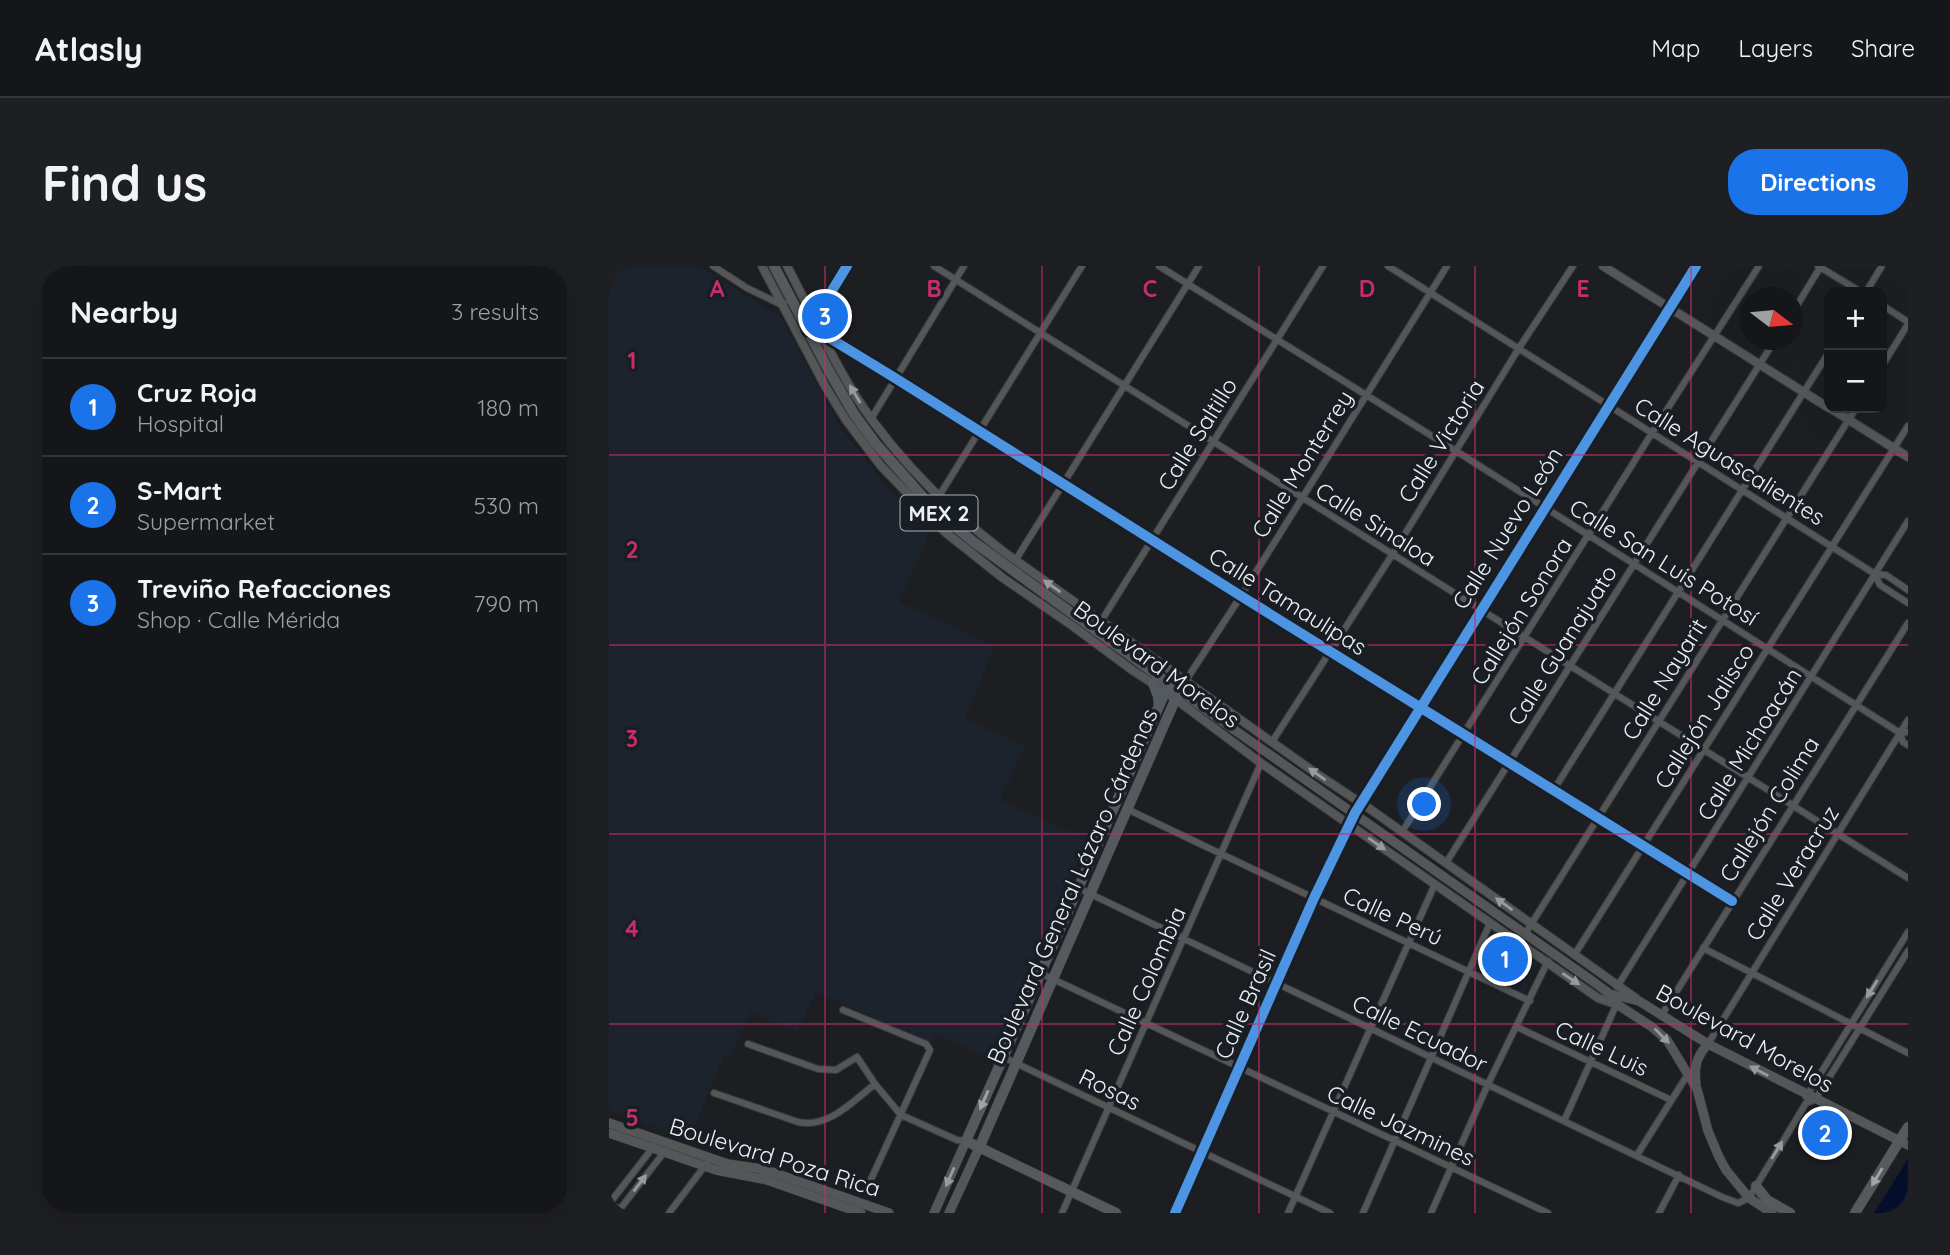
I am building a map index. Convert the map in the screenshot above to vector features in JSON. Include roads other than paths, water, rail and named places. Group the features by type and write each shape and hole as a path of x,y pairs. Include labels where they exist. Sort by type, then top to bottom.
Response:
{"main road":[{"name":"Boulevard Morelos","path":"774,266 829,371 885,462 931,506 948,528 1013,565 1077,623 1095,631 1173,694 1355,813 1615,998 1661,1034 1677,1054 1697,1089 1708,1131 1719,1157 1734,1181 1749,1198 1766,1211"},
{"path":"1153,684 1159,706"},
{"name":"Boulevard General Lázaro Cárdenas","path":"966,1141 1159,706 1173,694"},
{"name":"Boulevard General Lázaro Cárdenas","path":"949,1213 1090,894 1173,694"},
{"path":"1127,777 1133,782 1127,797 1127,808"},
{"name":"Boulevard Morelos","path":"1615,998 1639,1001 1707,1044 1809,1099 1904,1143"},
{"path":"1697,1089 1696,1062 1707,1044"},
{"name":"Boulevard Poza Rica","path":"609,1123 661,1146 707,1162 727,1173 767,1180 842,1210 861,1213"},
{"path":"1855,1213 1904,1143 1908,1127"},
{"name":"Boulevard Poza Rica","path":"609,1133 661,1146"},
{"path":"934,1213 966,1141 1116,1213"},
{"name":"Boulevard Poza Rica","path":"707,1162 772,1172 889,1213"},
{"path":"1756,1186 1767,1200 1790,1213"}],"street":[{"path":"713,266 747,288 782,305 790,297"},
{"name":"Boulevard Morelos","path":"762,266 825,386 846,420 948,528 1003,578 1077,623 1153,684 1173,694 1261,763 1547,963 1598,998 1615,998"},
{"name":"Boulevard Morelos","path":"787,266 841,369 871,419 939,496 1013,565 1102,621 1639,1001"},
{"path":"808,330 847,266"},
{"name":"Calle Sinaloa","path":"934,266 1908,878"},
{"path":"871,419 964,266"},
{"path":"931,506 1082,266"},
{"name":"Calle San Luis Potosí","path":"1159,266 1904,732 1903,742 1908,745"},
{"path":"1013,565 1199,266"},
{"name":"Calle Saltillo","path":"1095,631 1323,266"},
{"name":"Calle Aguascalientes","path":"1388,266 1833,546 1875,574 1881,585 1908,603"},
{"name":"Calle Monterrey","path":"1173,694 1186,680 1241,596 1447,266"},
{"name":"Calle Victoria","path":"1272,742 1573,266"},
{"path":"1603,266 1824,405"},
{"name":"Calle Nuevo León","path":"1355,813 1696,266"},
{"name":"Callejón Sonora","path":"1402,832 1759,266"},
{"path":"1803,295 1820,266 1853,287"},
{"path":"1869,287 1882,266"},
{"path":"1887,308 1908,323 1887,358"},
{"name":"Calle Tamaulipas","path":"808,330 823,334 895,378 1419,708 1732,901"},
{"name":"Calle Guanajuato","path":"1446,863 1769,350"},
{"path":"1553,791 1824,360"},
{"path":"1838,413 1908,457"},
{"name":"Calle Nayarit","path":"1525,934 1852,413"},
{"name":"Callejón Jalisco","path":"1574,954 1908,426"},
{"name":"Calle Michoacán","path":"1617,985 1908,521"},
{"name":"Calle Aguascalientes","path":"1875,574 1886,575 1908,590"},
{"name":"Callejón Colima","path":"1661,1016 1908,622"},
{"name":"Calle Veracruz","path":"1707,1044 1837,834 1904,732 1908,720"},
{"name":"Calle Colombia","path":"1062,1213 1261,763"},
{"name":"Calle Perú","path":"1127,808 1530,1001"},
{"name":"Calle Brasil","path":"1175,1213 1314,898 1355,813"},
{"path":"1287,1213 1435,884"},
{"name":"Calle Ecuador","path":"1078,888 1722,1197 1738,1202 1749,1198"},
{"path":"1363,1213 1490,923"},
{"path":"1749,1198 1809,1099 1850,1024 1908,932"},
{"path":"1703,948 1908,1053"},
{"path":"1809,1099 1860,1028 1908,951"},
{"path":"1431,1213 1552,953"},
{"name":"Calle Jazmines","path":"1040,973 1548,1213"},
{"path":"1564,1121 1592,1062 1615,998 1617,985"},
{"path":"843,1010 929,1047 930,1050 868,1186"},
{"name":"Calle Luis","path":"1517,1027 1671,1100"},
{"path":"748,1044 818,1069 836,1070 857,1057 901,1115 957,1140 966,1141"},
{"name":"Rosas","path":"1003,1057 1330,1213"},
{"path":"1637,1155 1688,1074"},
{"path":"714,1093 798,1122 813,1124 828,1119 875,1084"},
{"path":"661,1146 618,1211 609,1204 661,1146"},
{"path":"669,1213 707,1162"},
{"path":"1659,1213 1679,1175"}],"water":[{"path":"1908,1159 1908,1213 1874,1213"}],"place":[{"name":"Treviño Refacciones","path":"825,316"},
{"name":"Cruz Roja","path":"1505,959"},
{"name":"S-Mart","path":"1825,1133"}]}
